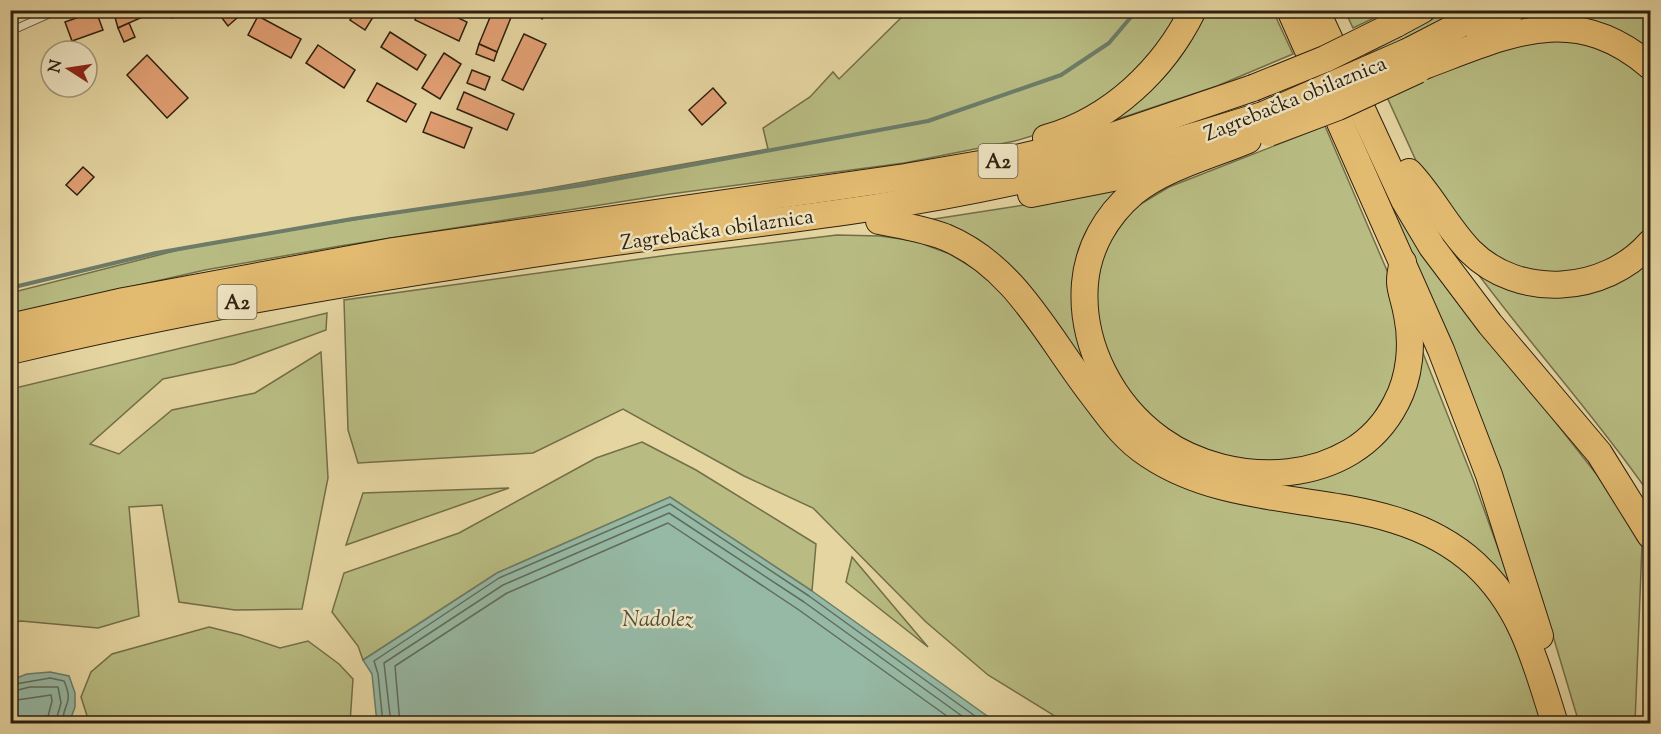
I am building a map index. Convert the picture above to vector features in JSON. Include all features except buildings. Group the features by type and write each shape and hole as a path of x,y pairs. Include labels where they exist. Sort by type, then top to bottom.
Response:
{"highway":[{"path":"809,191 1017,146 1051,137 1078,126 1122,99 1146,78 1166,57 1193,10"},
{"path":"1290,10 1441,350 1489,475 1524,579 1565,723"},
{"path":"1316,10 1404,200 1432,247 1527,369 1599,453 1650,535"},
{"path":"1334,10 1392,142 1432,216 1464,266 1523,344 1527,369"},
{"name":"Zagrebačka obilaznica","path":"10,327 124,301 393,251 1021,158 1112,136 1252,88 1325,59 1403,17 1422,10"},
{"path":"1417,62 1488,10"},
{"path":"728,227 757,232 879,221 1128,175 1260,130 1338,107 1512,10"},
{"path":"1417,62 1508,31 1552,23 1584,27 1619,40 1650,66"},
{"path":"1260,130 1168,172 1141,188 1106,223 1091,256 1086,274 1085,313 1094,351 1113,390 1143,426 1161,440 1202,461 1257,473 1303,471 1326,465 1365,443 1382,426 1405,384 1411,340 1398,281 1403,262"},
{"name":"Zagrebačka obilaznica","path":"10,351 132,323 410,272 872,208 1026,179 1176,143 1260,130"},
{"path":"1409,171 1423,186 1444,221 1471,252 1487,265 1515,278 1560,285 1596,278 1632,261 1650,243"},
{"path":"879,221 944,237 970,249 995,268 1033,309 1076,373 1124,437 1170,468 1191,478 1230,490 1398,520 1447,542 1475,564 1517,615 1554,723"}],"lane":[{"path":"13,30 58,10"}],"green space":[{"path":"908,11 1185,11 1142,73 1048,131 1015,141 904,163 670,194 340,246 205,270 11,314 10,293 202,244 499,197 768,149 763,128 810,97 833,72 839,79"},
{"path":"1205,11 1273,11 1293,54 1217,86 1109,122 1140,99 1166,74 1188,45"},
{"path":"1345,11 1389,11 1353,28"},
{"path":"1447,11 1472,11 1367,61 1365,55"},
{"path":"1531,11 1650,11 1650,55 1506,25"},
{"path":"1571,36 1645,71 1650,79 1650,232 1618,260 1559,277 1492,259 1423,176 1387,97 1494,48"},
{"path":"1353,116 1524,382 1601,480 1642,545 1635,723 1579,723 1542,599 1350,117"},
{"path":"1325,126 1388,273 1400,336 1396,379 1362,433 1293,464 1217,457 1159,427 1128,394 1102,344 1095,294 1099,266 1108,243 1134,208 1169,187"},
{"path":"1144,178 1077,283 1126,422 1040,301 915,222 1057,200"},
{"path":"837,235 880,236 915,241 950,254 983,274 1015,304 1112,436 1371,523 1446,552 1500,605 1547,717 1539,724 1066,723 988,675 926,622 813,508 744,476 623,409 533,453 358,463 348,430 344,300 669,255"},
{"path":"1459,248 1507,284 1650,256 1648,492 1602,430"},
{"path":"327,313 326,330 234,364 163,379 90,444 119,454 172,410 255,393 321,352 328,478 302,609 235,610 179,602 162,505 129,507 139,616 98,628 21,621 11,623 11,389"},
{"path":"1421,348 1473,479 1516,598 1482,556 1219,477 1338,470"},
{"path":"642,442 696,470 816,544 812,591 670,497 497,573 363,660 358,646 332,612 344,573 459,533 596,458"},
{"path":"509,488 346,545 363,493"},
{"path":"852,557 928,647 846,582"},
{"path":"209,627 280,648 308,641 339,664 353,679 350,723 89,722 81,697 91,672 112,654"}],"water":[{"name":"Nadolez","path":"670,497 812,591 997,723 377,723 372,674 363,660 497,573"},
{"path":"50,672 69,676 75,693 75,707 69,723 11,723 11,680 27,674"}],"waterway":[{"path":"10,288 156,253 352,219 583,185 928,121 1061,75 1109,43 1137,10"}]}
